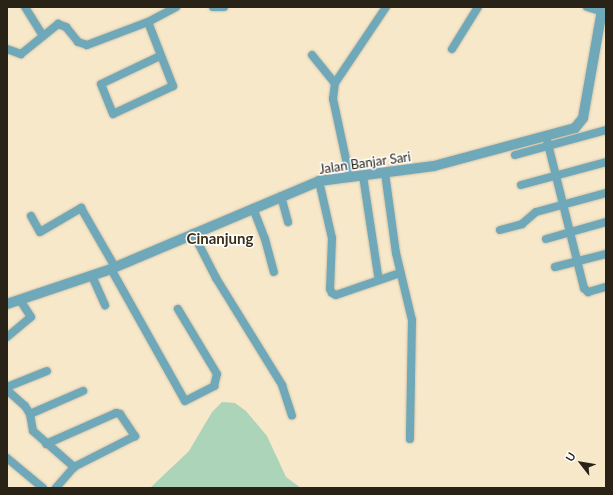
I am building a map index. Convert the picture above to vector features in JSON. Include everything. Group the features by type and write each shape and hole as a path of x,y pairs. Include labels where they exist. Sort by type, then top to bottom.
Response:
{"street":[{"path":"25,7 43,36"},
{"path":"7,50 21,54 58,24 66,27 78,42 87,45 148,22 176,7"},
{"path":"213,7 224,7"},
{"path":"350,178 333,99 335,83 386,7"},
{"path":"452,49 478,7"},
{"path":"588,7 604,10"},
{"name":"Jalan Banjar Sari","path":"7,304 113,268 319,181 434,166 548,140 575,128 583,118 604,10"},
{"path":"148,22 173,86 113,114 101,84 160,56"},
{"path":"312,55 335,83"},
{"path":"515,154 548,140 606,130"},
{"path":"548,140 585,291 606,287"},
{"path":"521,185 606,162"},
{"path":"385,173 400,273 412,320 410,439"},
{"path":"363,176 378,274"},
{"path":"319,181 332,238 330,288 332,293 336,295 400,273"},
{"path":"500,230 522,224 536,212 606,193"},
{"path":"281,196 288,222"},
{"path":"31,216 40,232 81,208 185,400 214,386 217,374 178,309"},
{"path":"253,208 265,239 274,272"},
{"path":"546,239 606,222"},
{"path":"193,233 216,278 282,385 292,415"},
{"path":"555,267 606,254"},
{"path":"92,276 106,304"},
{"path":"7,337 31,318 20,300"},
{"path":"7,387 48,371"},
{"path":"7,390 25,406 30,414 30,428 46,444 74,467"},
{"path":"30,414 67,400 83,391"},
{"path":"46,444 116,413 120,414 135,436 74,467 56,488"},
{"path":"7,458 43,488"}],"green space":[{"path":"222,402 235,403 246,411 267,436 286,477 301,488 150,488 189,451 212,412"}],"district":[{"name":"Cinanjung","path":"220,239"}]}
